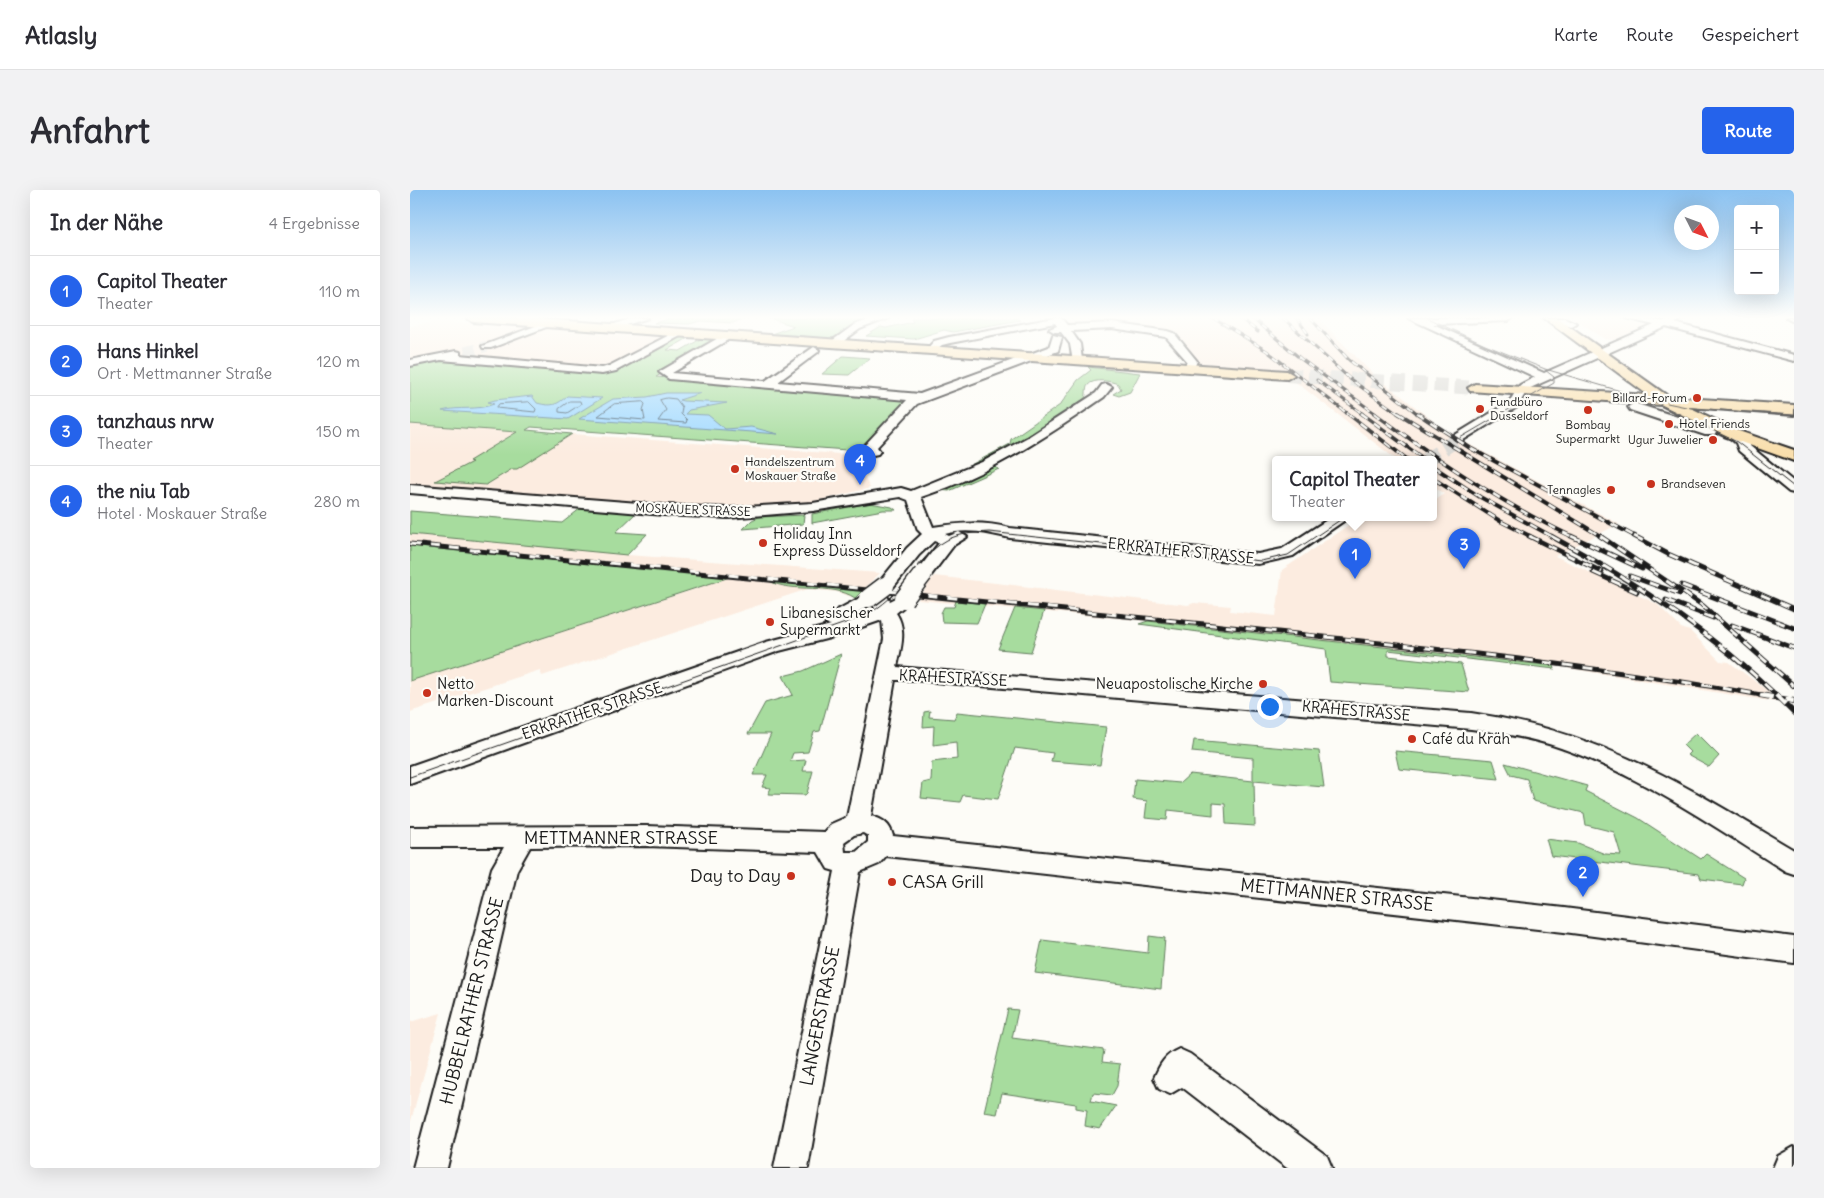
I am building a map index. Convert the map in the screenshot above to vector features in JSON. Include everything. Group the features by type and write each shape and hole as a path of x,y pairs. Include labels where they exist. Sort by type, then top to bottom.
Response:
{"main road":[{"path":"1124,364 1287,375"},
{"path":"1620,364 1675,405 1760,447 1794,456"},
{"path":"1477,391 1675,405 1703,413 1794,419"},
{"path":"1519,394 1634,407 1675,405"},
{"path":"1598,402 1794,410"},
{"path":"1703,413 1760,447 1794,450"}],"street":[{"path":"520,364 606,371 620,364"},
{"path":"680,364 666,372 669,376 920,398"},
{"path":"768,384 797,364"},
{"path":"874,451 869,448 913,401 1012,364"},
{"path":"1189,368 1191,364"},
{"path":"1515,364 1544,377"},
{"path":"1460,438 1513,404 1524,387 1573,364"},
{"path":"948,542 925,528 912,495 961,478 1005,458 1100,394 1106,387"},
{"path":"1634,407 1710,432"},
{"path":"1760,447 1794,489"},
{"name":"MOSKAUER STRASSE","path":"410,489 657,510 728,513 813,507 888,492 901,492 912,495"},
{"name":"ERKRATHER STRASSE","path":"410,775 774,646 816,636 880,598 899,570 932,534 944,530 975,527 991,528 1010,533 1258,559 1287,553 1335,521"},
{"name":"ERKRATHER STRASSE","path":"880,598 904,599 948,542 964,536 1010,533"},
{"path":"858,823 887,674 894,624 880,598"},
{"name":"KRAHESTRASSE","path":"887,674 912,673 1462,720 1514,727 1580,746 1633,769 1794,863"},
{"path":"840,853 842,829 858,823 869,823 877,828 882,836 880,845"},
{"name":"METTMANNER STRASSE","path":"410,837 646,836 840,853 868,858 880,845 1554,919 1794,950"},
{"name":"HUBBELRATHER STRASSE","path":"430,1168 505,868 522,838"},
{"name":"LANGERSTRASSE","path":"791,1168 840,853"},
{"path":"1170,1078 1179,1065 1316,1168"},
{"path":"1790,1168 1794,1164"}],"shaded area":[{"path":"533,364 622,364 612,369"},
{"path":"1196,364 1363,364 1442,428 1472,446 1619,524 1555,556 1657,604 1681,628 1690,631 1720,661 1729,662 1768,691 1776,702 1554,666 1555,669 1359,647 1359,653 1152,626 1147,621 918,600 934,576 1188,605 1194,603 1231,606 1230,611 1276,616 1282,570 1355,521 1437,521 1437,498 1444,494 1437,489 1437,456 1392,456 1284,373 1200,368"},
{"path":"410,422 853,455 870,488 792,507 725,511 410,486"},
{"path":"410,534 627,555 880,573 855,598 837,592 808,589 542,676 540,670 410,712 410,681 701,587 410,556"},
{"path":"441,1013 410,1124 410,1022"}],"green space":[{"path":"410,364 482,364 605,373 623,364 678,364 656,377 914,397 861,451 531,427 526,430 572,434 517,469 512,469 486,485 435,481 472,462 469,461 517,432 410,424"},
{"path":"834,364 863,364 849,375 822,374"},
{"path":"1088,367 1140,373 1130,392 1119,396 1113,394 1121,389 1118,384 1094,381 1088,385 1085,398 1002,455 952,475 1010,444 1011,439 1060,405 1078,380 1091,370"},
{"path":"994,467 999,469 949,491 939,490"},
{"path":"870,503 892,507 896,510 883,510 812,523 812,514"},
{"path":"581,508 636,513 616,532 647,534 627,555 410,534 410,511 562,523"},
{"path":"804,515 803,524 743,529 752,520 759,517"},
{"path":"410,546 730,577 410,681"},
{"path":"769,581 863,590 855,598 835,590 790,587"},
{"path":"956,601 985,604 977,623 942,622 941,613 944,607 954,607"},
{"path":"1015,608 1044,611 1031,652 998,649"},
{"path":"1148,621 1554,666 1555,669 1388,650 1388,656 1461,664 1469,692 1330,682 1326,649 1139,624"},
{"path":"841,654 820,731 814,732 808,752 793,753 790,761 806,760 803,771 813,771 807,793 805,795 768,794 771,788 762,787 767,775 753,775 771,734 748,734 765,703 793,695 783,676 803,671"},
{"path":"930,711 929,717 954,719 957,712 1106,727 1100,765 1051,761 1053,753 1015,748 998,799 963,795 960,802 921,798 923,783 931,781 932,762 957,759 956,742 933,745 934,726 923,727 924,712"},
{"path":"1696,733 1719,756 1709,767 1687,755 1690,752 1683,745"},
{"path":"1194,740 1319,751 1324,787 1254,781 1255,826 1226,824 1225,804 1213,803 1213,815 1168,810 1167,820 1145,818 1147,801 1133,799 1135,779 1180,783 1190,774 1253,781 1253,758 1192,752"},
{"path":"1395,751 1493,760 1499,779 1399,769"},
{"path":"1505,763 1587,786 1585,791 1638,818 1701,859 1706,854 1744,878 1742,884 1701,879 1699,874 1551,856 1546,839 1578,843 1605,854 1621,855 1614,832 1586,825 1584,813 1533,801 1527,779 1511,775"},
{"path":"1149,936 1165,938 1161,989 1035,973 1042,940 1148,953"},
{"path":"1008,1009 1018,1010 1012,1038 1104,1050 1102,1062 1120,1064 1117,1086 1112,1095 1093,1093 1091,1101 1116,1106 1100,1129 1085,1126 1087,1110 1076,1108 1076,1104 1002,1093 997,1114 984,1112"}],"water":[{"path":"666,393 701,393 679,400 727,403 689,410 685,414 708,415 725,429 751,427 778,434 579,419 613,399 647,397"},
{"path":"532,396 537,403 547,405 557,403 567,396 602,398 568,419 442,411 488,406 494,404 488,402 495,400"}],"tunnel":[{"path":"1287,375 1475,388"},
{"path":"1432,456 1460,438"}],"tram line":[{"path":"1532,364 1651,400 1737,442 1794,487"},
{"path":"1460,438 1554,383 1554,377 1545,370"},
{"path":"1667,403 1691,408 1794,415"},
{"path":"410,777 868,615 895,594 933,550 947,540 957,536 989,532 1261,561 1288,555 1339,521"}],"railway":[{"path":"1283,364 1348,414"},
{"path":"1307,364 1376,414"},
{"path":"1333,364 1350,379 1399,414"},
{"path":"1354,364 1418,414"},
{"path":"1317,380 1363,414"},
{"path":"1347,413 1403,456"},
{"path":"1361,413 1420,456"},
{"path":"1374,413 1435,456"},
{"path":"1398,413 1602,537"},
{"path":"1417,413 1470,448 1636,537"},
{"path":"1437,457 1495,495 1571,536"},
{"path":"1437,469 1480,497 1553,537"},
{"path":"1437,481 1500,521 1532,537"},
{"path":"1529,536 1602,572"},
{"path":"1551,536 1611,570 1669,608 1725,650 1777,696"},
{"path":"1571,536 1642,569"},
{"path":"1600,536 1702,605 1794,686"},
{"path":"1634,536 1668,554 1794,609"},
{"path":"410,544 888,591 1397,645 1620,672 1767,696"},
{"path":"1593,572 1637,592"},
{"path":"1630,576 1680,594"},
{"path":"1682,585 1794,628"},
{"path":"1666,600 1713,618"},
{"path":"1732,625 1794,648"},
{"path":"1760,695 1779,698"},
{"path":"1779,698 1794,701"},
{"path":"1779,698 1794,713"}],"place":[{"name":"Billard-Forum","path":"1697,398"},
{"name":"Fundbüro Düsseldorf","path":"1480,409"},
{"name":"Bombay Supermarkt","path":"1588,410"},
{"name":"Hotel Friends","path":"1669,424"},
{"name":"Ugur Juwelier","path":"1713,440"},
{"name":"Handelszentrum Moskauer Straße","path":"735,469"},
{"name":"Brandseven","path":"1651,484"},
{"name":"the niu Tab","path":"860,485"},
{"name":"Tennagles","path":"1611,490"},
{"name":"Holiday Inn Express Düsseldorf","path":"763,543"},
{"name":"tanzhaus nrw","path":"1464,569"},
{"name":"Capitol Theater","path":"1355,579"},
{"name":"Libanesischer Supermarkt","path":"770,622"},
{"name":"Neuapostolische Kirche","path":"1263,684"},
{"name":"Netto Marken-Discount","path":"427,693"},
{"name":"Café du Kräh","path":"1412,739"},
{"name":"Day to Day","path":"791,876"},
{"name":"CASA Grill","path":"892,882"},
{"name":"Hans Hinkel","path":"1583,897"}]}
